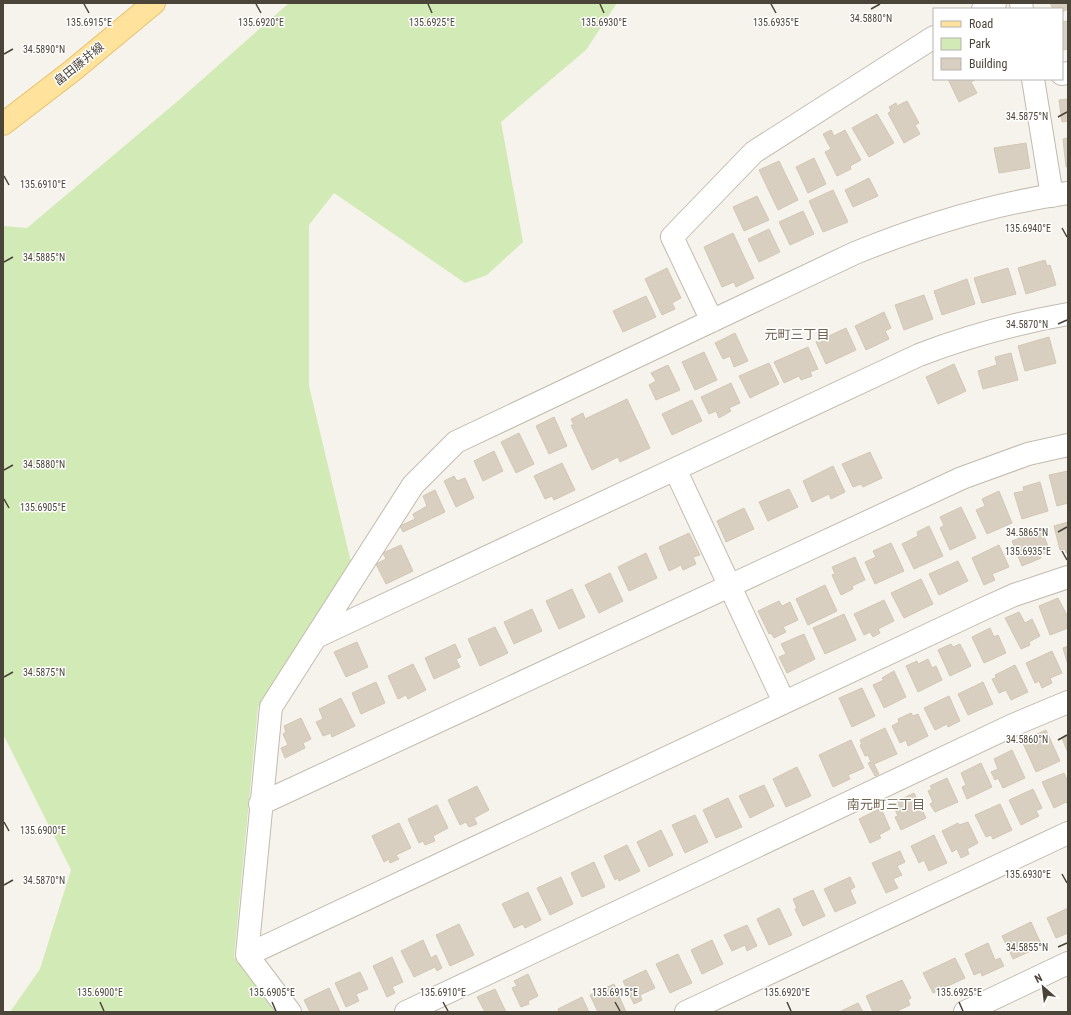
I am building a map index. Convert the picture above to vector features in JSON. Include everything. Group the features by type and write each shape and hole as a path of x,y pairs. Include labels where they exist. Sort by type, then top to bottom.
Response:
{"main road":[{"name":"畠田藤井線","path":"3,124 72,71 154,3"}],"street":[{"path":"985,8 995,3"},
{"path":"712,321 672,237 754,152 933,38"},
{"path":"290,1012 247,955 260,804 271,707 413,485 456,442 855,253 899,235 945,220 991,207 1060,195 1033,80"},
{"path":"316,637 919,355 957,340 1000,328 1068,314"},
{"path":"260,804 962,478 1028,454 1068,445"},
{"path":"675,469 784,702"},
{"path":"247,955 1014,595 1068,577"},
{"path":"406,1012 1013,725 1068,702"},
{"path":"686,1012 1068,832"},
{"path":"964,1012 1068,963"}],"green space":[{"path":"289,3 617,3 586,50 501,122 523,242 487,275 465,283 334,193 309,225 309,386 351,562 258,707 234,957 275,1012 10,1012 40,969 71,870 3,734 3,226 27,228 179,100"}],"building":[{"path":"1050,3 1068,3 1068,9 1063,12 1063,8 1052,8"},
{"path":"1068,21 1068,49 1063,50 1063,22"},
{"path":"948,80 974,80 971,82 977,93 959,102"},
{"path":"1068,99 1068,121 1062,122 1059,100"},
{"path":"907,101 919,123 915,125 920,134 904,143 888,113 891,111 889,107 896,103 897,106"},
{"path":"877,114 894,143 869,157 852,128"},
{"path":"831,130 834,136 845,130 861,160 850,166 851,169 837,176 825,152 831,149 823,134"},
{"path":"1068,138 1068,167 1066,167 1063,139"},
{"path":"1026,143 1030,168 999,173 994,148"},
{"path":"814,158 826,184 808,193 796,167"},
{"path":"779,161 798,200 778,210 759,170"},
{"path":"869,178 878,196 853,207 845,190"},
{"path":"833,190 848,222 823,232 809,201"},
{"path":"757,196 769,220 744,231 733,207"},
{"path":"803,211 814,234 790,245 779,222"},
{"path":"769,229 780,252 759,262 748,239"},
{"path":"733,233 754,278 736,287 734,282 722,287 704,247"},
{"path":"1045,260 1047,266 1050,265 1056,285 1026,294 1018,268"},
{"path":"667,268 681,298 672,303 675,309 662,315 645,279"},
{"path":"1008,268 1016,294 982,303 974,278"},
{"path":"967,279 975,304 942,315 934,291"},
{"path":"924,295 933,319 904,330 895,305"},
{"path":"646,296 656,317 623,332 613,311"},
{"path":"884,312 891,328 885,331 889,339 866,350 855,326"},
{"path":"846,328 856,350 826,364 816,342"},
{"path":"735,333 748,361 734,367 730,356 723,359 715,343"},
{"path":"1049,337 1056,363 1025,371 1018,346"},
{"path":"808,347 818,369 810,372 812,376 801,380 799,376 784,383 774,362"},
{"path":"704,352 717,380 695,390 682,362"},
{"path":"1011,353 1018,380 983,389 978,371 997,365 995,357"},
{"path":"769,363 779,384 750,398 739,376"},
{"path":"954,364 966,391 938,404 926,377"},
{"path":"668,365 680,390 656,400 649,385 656,381 651,373"},
{"path":"731,383 740,403 729,408 731,411 719,418 716,411 709,414 701,397"},
{"path":"627,399 650,448 620,462 618,457 592,470 571,425 574,425 571,419 583,413 585,419"},
{"path":"692,400 702,421 672,435 662,414"},
{"path":"554,417 567,446 549,454 536,426"},
{"path":"519,433 534,464 516,473 501,442"},
{"path":"494,451 503,471 483,481 474,461"},
{"path":"870,452 882,478 863,487 861,484 853,487 842,464"},
{"path":"562,463 575,490 554,500 552,496 545,499 534,476"},
{"path":"833,466 845,492 831,499 829,494 812,502 803,481"},
{"path":"1068,471 1068,503 1057,506 1049,475"},
{"path":"454,476 457,481 465,478 474,498 456,507 444,481"},
{"path":"1040,482 1048,511 1022,519 1014,493 1024,491 1023,487"},
{"path":"789,489 798,507 768,521 759,502"},
{"path":"435,490 445,512 403,532 400,526 415,519 413,514 427,506 423,496"},
{"path":"999,491 1012,523 987,534 976,510 985,506 982,499"},
{"path":"961,507 976,538 950,550 940,528 944,525 940,517"},
{"path":"744,508 754,529 726,542 717,521"},
{"path":"1068,522 1068,552 1066,553 1065,549 1060,550 1054,526"},
{"path":"929,526 943,556 914,569 902,544 918,536 917,532"},
{"path":"1041,529 1050,551 1040,555 1041,558 1022,566 1012,541"},
{"path":"689,533 700,555 693,557 696,564 683,570 681,565 669,571 659,547"},
{"path":"891,543 904,571 875,584 865,562 876,557 873,551"},
{"path":"401,545 413,571 386,584 376,564 386,559 383,553"},
{"path":"999,545 1009,567 992,574 995,580 984,585 972,558"},
{"path":"646,553 657,578 629,591 618,567"},
{"path":"855,557 865,580 852,586 853,589 841,595 832,575 835,574 832,567"},
{"path":"958,561 968,581 939,595 929,574"},
{"path":"610,573 623,601 599,613 585,585"},
{"path":"921,579 933,604 904,618 891,593"},
{"path":"825,585 837,611 808,625 796,599"},
{"path":"572,589 585,617 559,629 546,601"},
{"path":"1058,598 1068,617 1068,628 1050,635 1039,606"},
{"path":"884,600 894,621 878,629 880,633 873,637 870,632 864,635 854,614"},
{"path":"779,601 782,606 790,602 798,620 783,627 786,632 774,638 771,633 769,634 758,611"},
{"path":"532,609 542,631 514,644 504,622"},
{"path":"1019,612 1025,623 1032,619 1040,636 1029,642 1030,645 1021,649 1005,618"},
{"path":"844,614 856,640 825,654 813,628"},
{"path":"495,627 508,653 480,666 468,639"},
{"path":"990,628 994,637 998,635 1006,653 984,663 972,637"},
{"path":"804,634 815,659 787,673 779,657 786,654 781,644"},
{"path":"357,642 368,667 346,677 334,652"},
{"path":"455,644 461,657 456,659 460,667 434,679 425,658"},
{"path":"951,644 953,647 960,644 971,666 950,676 938,650"},
{"path":"1068,646 1068,665 1063,648"},
{"path":"1052,651 1062,673 1050,678 1052,683 1042,688 1039,681 1035,683 1026,663"},
{"path":"928,659 932,668 936,666 942,680 918,692 906,666 917,661 918,664"},
{"path":"413,664 426,690 408,699 406,695 398,699 388,676"},
{"path":"1015,665 1028,692 1011,700 1006,690 999,693 992,679 996,678 995,675"},
{"path":"894,671 906,697 884,708 873,685 884,680 882,678"},
{"path":"376,682 385,703 361,714 352,693"},
{"path":"983,682 993,704 968,715 958,694"},
{"path":"862,688 875,716 852,727 839,698"},
{"path":"949,696 960,721 948,727 947,724 935,730 924,708"},
{"path":"341,698 355,726 332,737 331,733 323,736 316,722 323,719 319,709"},
{"path":"911,713 913,716 918,714 928,736 908,746 906,740 900,743 892,726 899,722 898,719"},
{"path":"301,718 311,739 303,743 305,748 285,758 281,748 288,745 283,734 286,732 284,726"},
{"path":"885,728 897,754 874,764 879,774 875,776 868,763 871,762 868,755 865,756 860,745 862,744 860,740"},
{"path":"1046,730 1060,761 1036,772 1022,741"},
{"path":"1068,735 1068,753 1062,738"},
{"path":"851,740 864,768 848,775 850,779 833,787 819,755"},
{"path":"1012,750 1025,778 1003,788 998,778 995,780 991,772 998,769 994,759"},
{"path":"981,763 992,787 967,799 962,787 966,785 961,773"},
{"path":"797,767 811,796 786,807 773,779"},
{"path":"1064,773 1068,782 1068,805 1066,802 1054,808 1042,782"},
{"path":"947,778 958,802 935,812 930,804 933,802 928,791 932,789 930,786"},
{"path":"764,785 774,806 750,818 739,796"},
{"path":"477,786 489,810 474,818 477,824 469,827 466,822 460,825 448,800"},
{"path":"1033,789 1042,808 1036,811 1039,816 1021,825 1009,800"},
{"path":"914,793 926,818 901,830 895,817 898,816 894,807 899,805 897,801"},
{"path":"728,798 742,827 716,838 703,810"},
{"path":"1000,804 1012,830 993,839 991,835 986,837 975,815"},
{"path":"437,805 448,828 433,836 435,841 425,845 423,841 419,843 408,819"},
{"path":"881,808 890,829 879,835 881,838 870,843 859,819"},
{"path":"695,815 708,842 685,853 672,825"},
{"path":"968,822 978,843 967,849 969,854 961,858 957,849 952,852 942,831 958,823 959,825"},
{"path":"399,823 411,848 396,855 399,859 390,863 389,859 384,862 372,836"},
{"path":"661,830 673,855 649,867 637,842"},
{"path":"934,835 947,863 929,871 924,860 919,863 911,846"},
{"path":"627,845 640,871 619,881 618,878 615,880 604,856"},
{"path":"900,851 905,862 897,866 902,875 893,879 898,888 886,893 872,863"},
{"path":"594,862 605,887 582,897 571,873"},
{"path":"561,877 573,904 550,915 537,888"},
{"path":"850,877 855,887 850,890 856,903 835,912 824,889"},
{"path":"813,890 825,916 803,926 795,909 797,908 793,899"},
{"path":"528,892 541,920 525,928 523,924 514,928 502,904"},
{"path":"779,908 792,935 769,945 757,919"},
{"path":"1068,908 1068,933 1056,938 1047,918"},
{"path":"1031,922 1042,946 1013,959 1002,936"},
{"path":"459,924 474,955 450,966 436,935"},
{"path":"747,925 757,946 747,951 745,945 732,951 724,935"},
{"path":"423,940 431,958 436,955 442,968 437,971 435,967 414,977 401,951"},
{"path":"712,940 723,964 702,974 691,950"},
{"path":"988,943 995,960 1000,958 1004,966 982,976 981,972 974,975 965,954"},
{"path":"678,954 692,983 670,993 656,964"},
{"path":"392,957 403,982 392,987 395,993 387,997 373,966"},
{"path":"955,958 965,978 933,993 923,973"},
{"path":"646,970 655,988 640,995 642,1000 634,1004 623,981"},
{"path":"360,972 368,989 356,994 359,1001 346,1007 335,983"},
{"path":"528,974 538,996 528,1001 529,1004 521,1007 512,988 517,986 514,981"},
{"path":"902,980 911,998 908,1000 910,1005 895,1012 873,1012 866,996"},
{"path":"614,984 626,1012 598,1012 590,995"},
{"path":"329,988 340,1012 310,1012 304,1000"},
{"path":"495,989 506,1012 485,1012 477,997"},
{"path":"582,997 589,1012 559,1012 558,1009"},
{"path":"858,1003 863,1012 839,1012"}],"district":[{"name":"元町三丁目","path":"797,334"},
{"name":"南元町三丁目","path":"886,804"}]}
